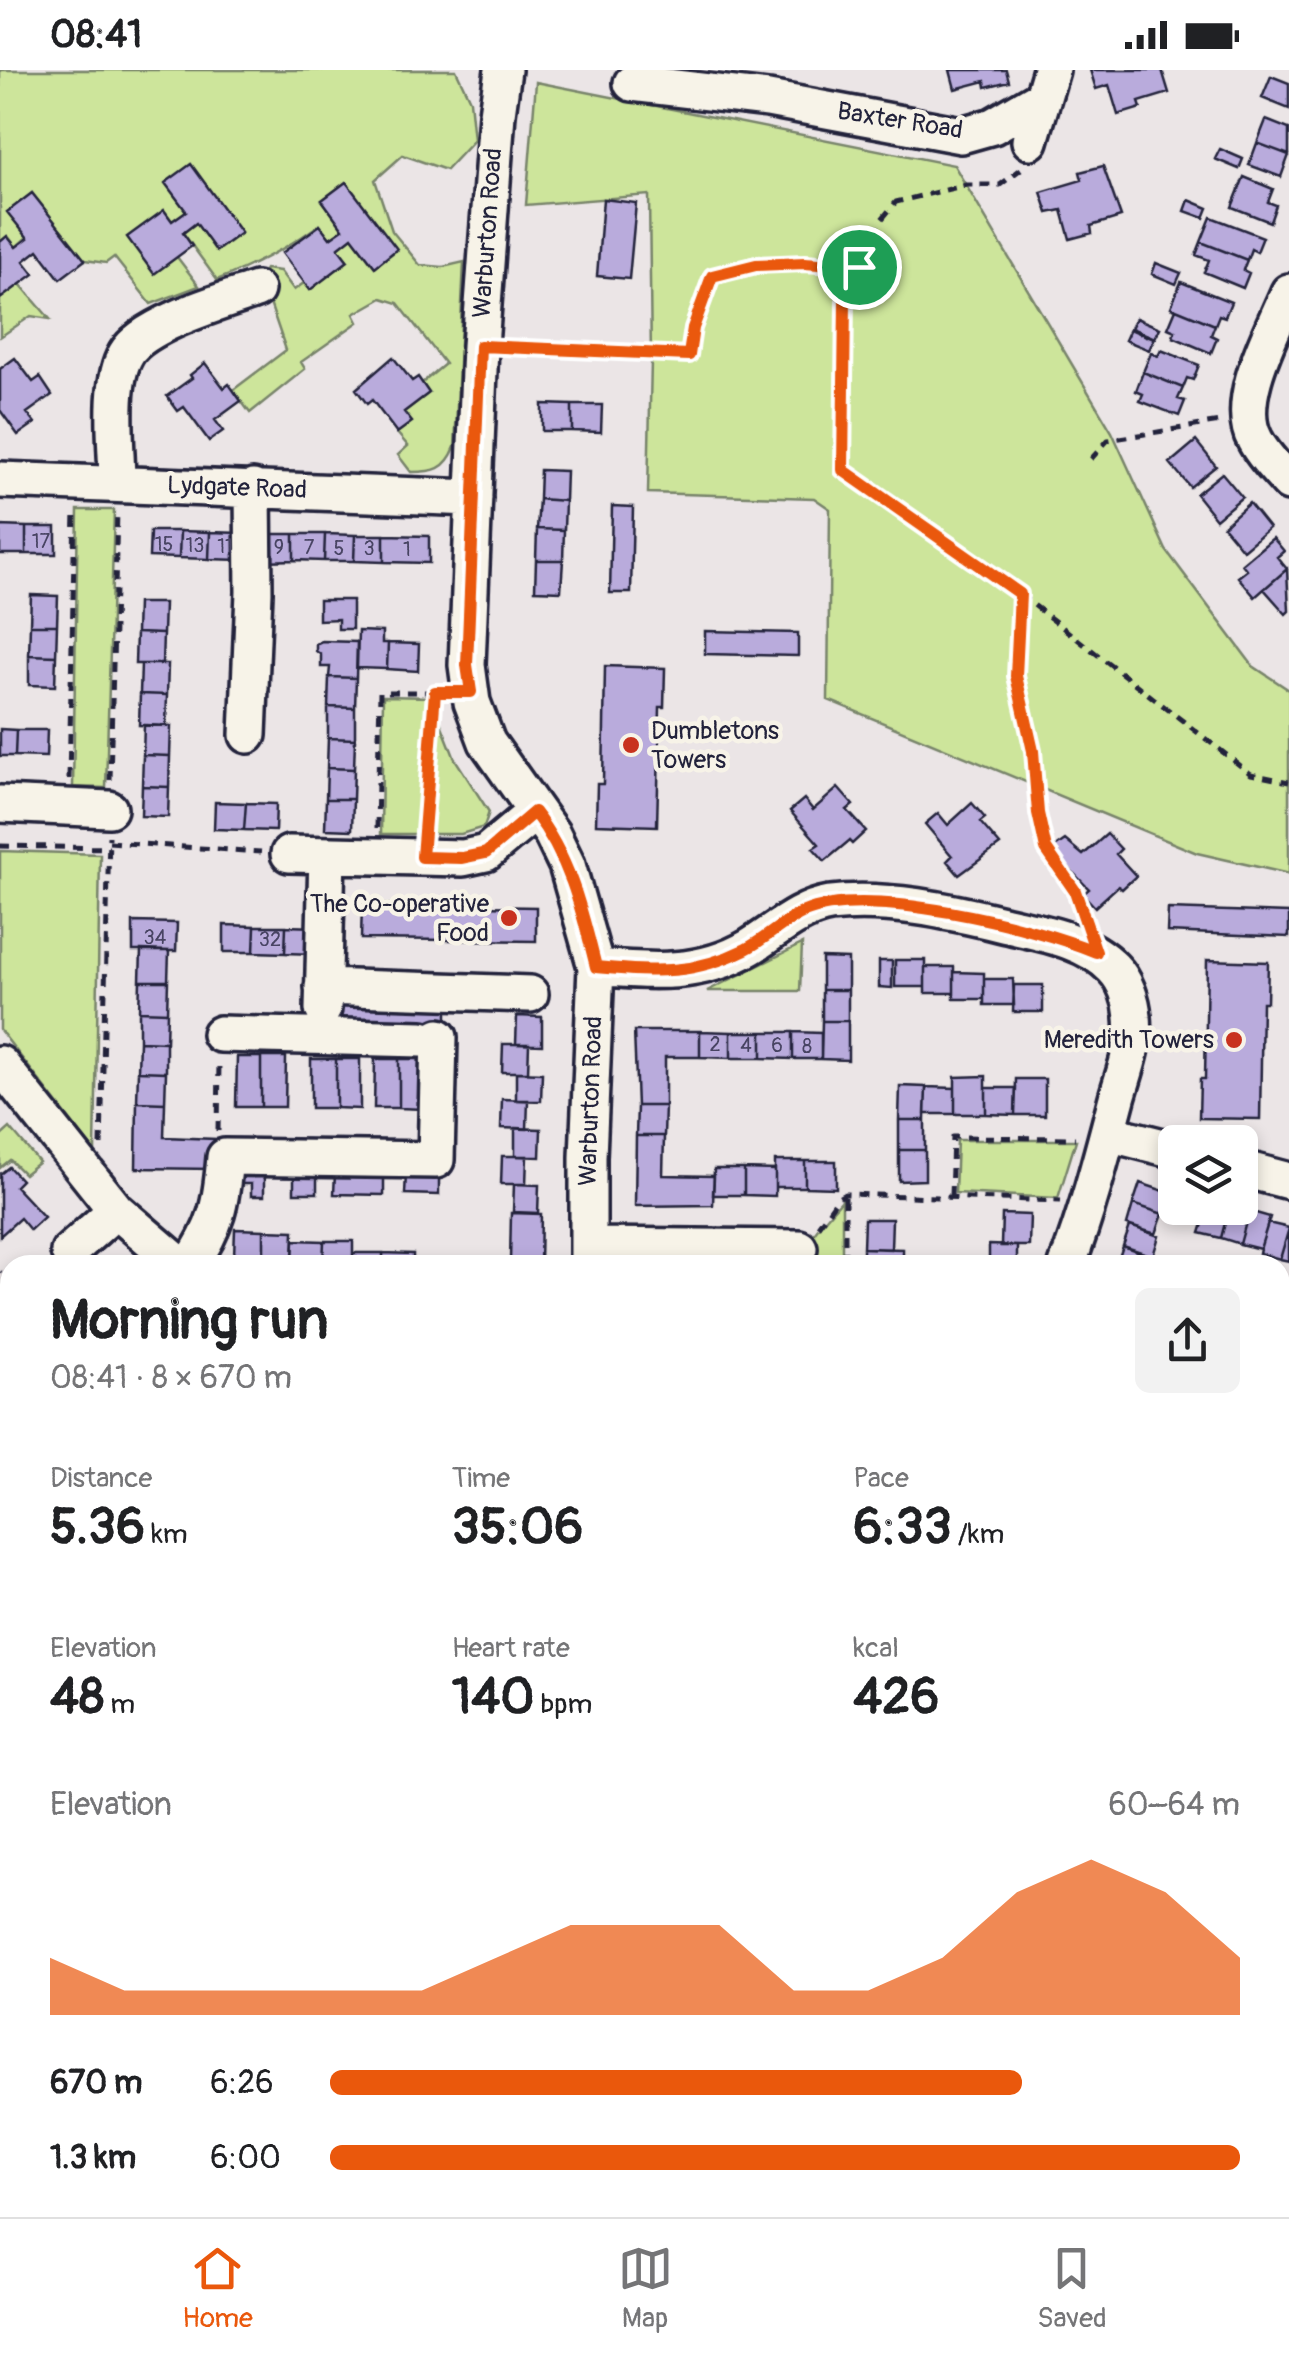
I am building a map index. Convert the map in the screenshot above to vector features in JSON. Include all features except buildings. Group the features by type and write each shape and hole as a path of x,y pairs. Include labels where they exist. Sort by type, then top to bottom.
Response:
{"street":[{"name":"Warburton Road","path":"503,70 496,114 480,346 467,665 487,742 552,834 567,865 596,967 588,1255"},
{"name":"Baxter Road","path":"632,83 768,100 961,135 994,126 1046,84"},
{"name":"Baxter Road","path":"1030,141 1046,84"},
{"path":"118,484 119,371 128,350 174,320 256,290"},
{"path":"1289,292 1252,382 1248,418 1255,442 1289,483"},
{"name":"Lydgate Road","path":"0,480 474,498"},
{"path":"248,735 254,592 253,488"},
{"path":"0,804 68,806 109,833"},
{"path":"289,854 462,858 486,853 534,812"},
{"path":"322,1036 327,854"},
{"path":"596,967 654,972 692,970 747,949 803,912 830,904 941,910 1067,940 1096,952 1117,972 1129,994 1134,1018 1131,1047 1070,1255"},
{"path":"323,988 530,994"},
{"path":"197,1255 220,1206 225,1157 436,1160 431,1038 220,1034"},
{"path":"0,1064 116,1210 168,1255"},
{"path":"1107,1135 1158,1146"},
{"path":"1258,1172 1289,1180"},
{"path":"69,1252 116,1210"},
{"path":"614,1255 800,1248"}],"path":[{"path":"1030,141 1026,166 1000,186 966,185 896,202 878,224 845,301 843,470 1020,594 1251,774 1289,782"},
{"path":"480,346 689,355 693,328 712,276 756,265 859,267"},
{"path":"1091,459 1108,440 1248,418"},
{"path":"68,806 75,482"},
{"path":"1020,594 1016,676 1033,751 1038,813 1046,849 1075,891 1096,952"},
{"path":"376,856 380,692 471,692"},
{"path":"422,857 435,692"},
{"path":"0,846 109,833 289,854"},
{"path":"220,1034 218,1140 225,1157"},
{"path":"951,1196 953,1137 1107,1135"},
{"path":"845,1194 845,1255"},
{"path":"800,1255 800,1232 819,1225 845,1194 1089,1202"}],"green space":[{"path":"0,70 456,70 470,100 474,140 446,170 403,155 375,180 392,231 420,265 443,267 464,262 455,447 448,461 433,470 411,472 398,455 408,446 397,433 411,422 404,412 429,393 422,383 445,364 398,303 382,298 354,314 358,322 301,362 305,369 250,413 233,390 286,350 261,277 265,269 280,271 294,290 304,283 310,289 348,261 338,248 352,237 374,266 397,250 346,182 322,200 343,229 330,238 319,225 270,256 217,280 183,233 196,223 217,251 241,233 191,165 166,183 186,211 172,221 164,210 177,257 199,286 151,304 114,257 106,263 85,260 32,193 8,212 27,237 16,247 8,236 0,242"},
{"path":"536,82 954,165 1112,432 1166,550 1253,666 1289,690 1289,874 1197,853 828,700 830,509 814,498 648,493 649,195 526,205"},
{"path":"20,284 50,319 31,316 0,337 0,299"},
{"path":"78,510 114,510 106,788 73,787"},
{"path":"383,696 431,697 420,834 381,834"},
{"path":"437,713 455,759 489,812 484,827 461,834 427,834"},
{"path":"0,851 100,854 95,1152 0,1030"},
{"path":"802,944 800,991 707,991"},
{"path":"10,1128 39,1162 24,1174 10,1160 0,1168 0,1137"},
{"path":"957,1140 1076,1140 1058,1198 955,1193"},
{"path":"842,1200 842,1255 802,1255"}],"place":[{"name":"Dumbletons Towers","path":"631,745"},
{"name":"The Co-operative Food","path":"509,918"},
{"name":"Meredith Towers","path":"1234,1040"}],"route":[{"path":"756,265 859,267 845,301 843,470 1020,594 1016,676 1033,751 1038,813 1046,849 1075,891 1096,952 1067,940 941,910 830,904 803,912 747,949 692,970 654,972 596,967 567,865 552,834 534,812 486,853 462,858 422,857 435,692 471,692 467,665 480,346 689,355 693,328 712,276 756,265"}]}
